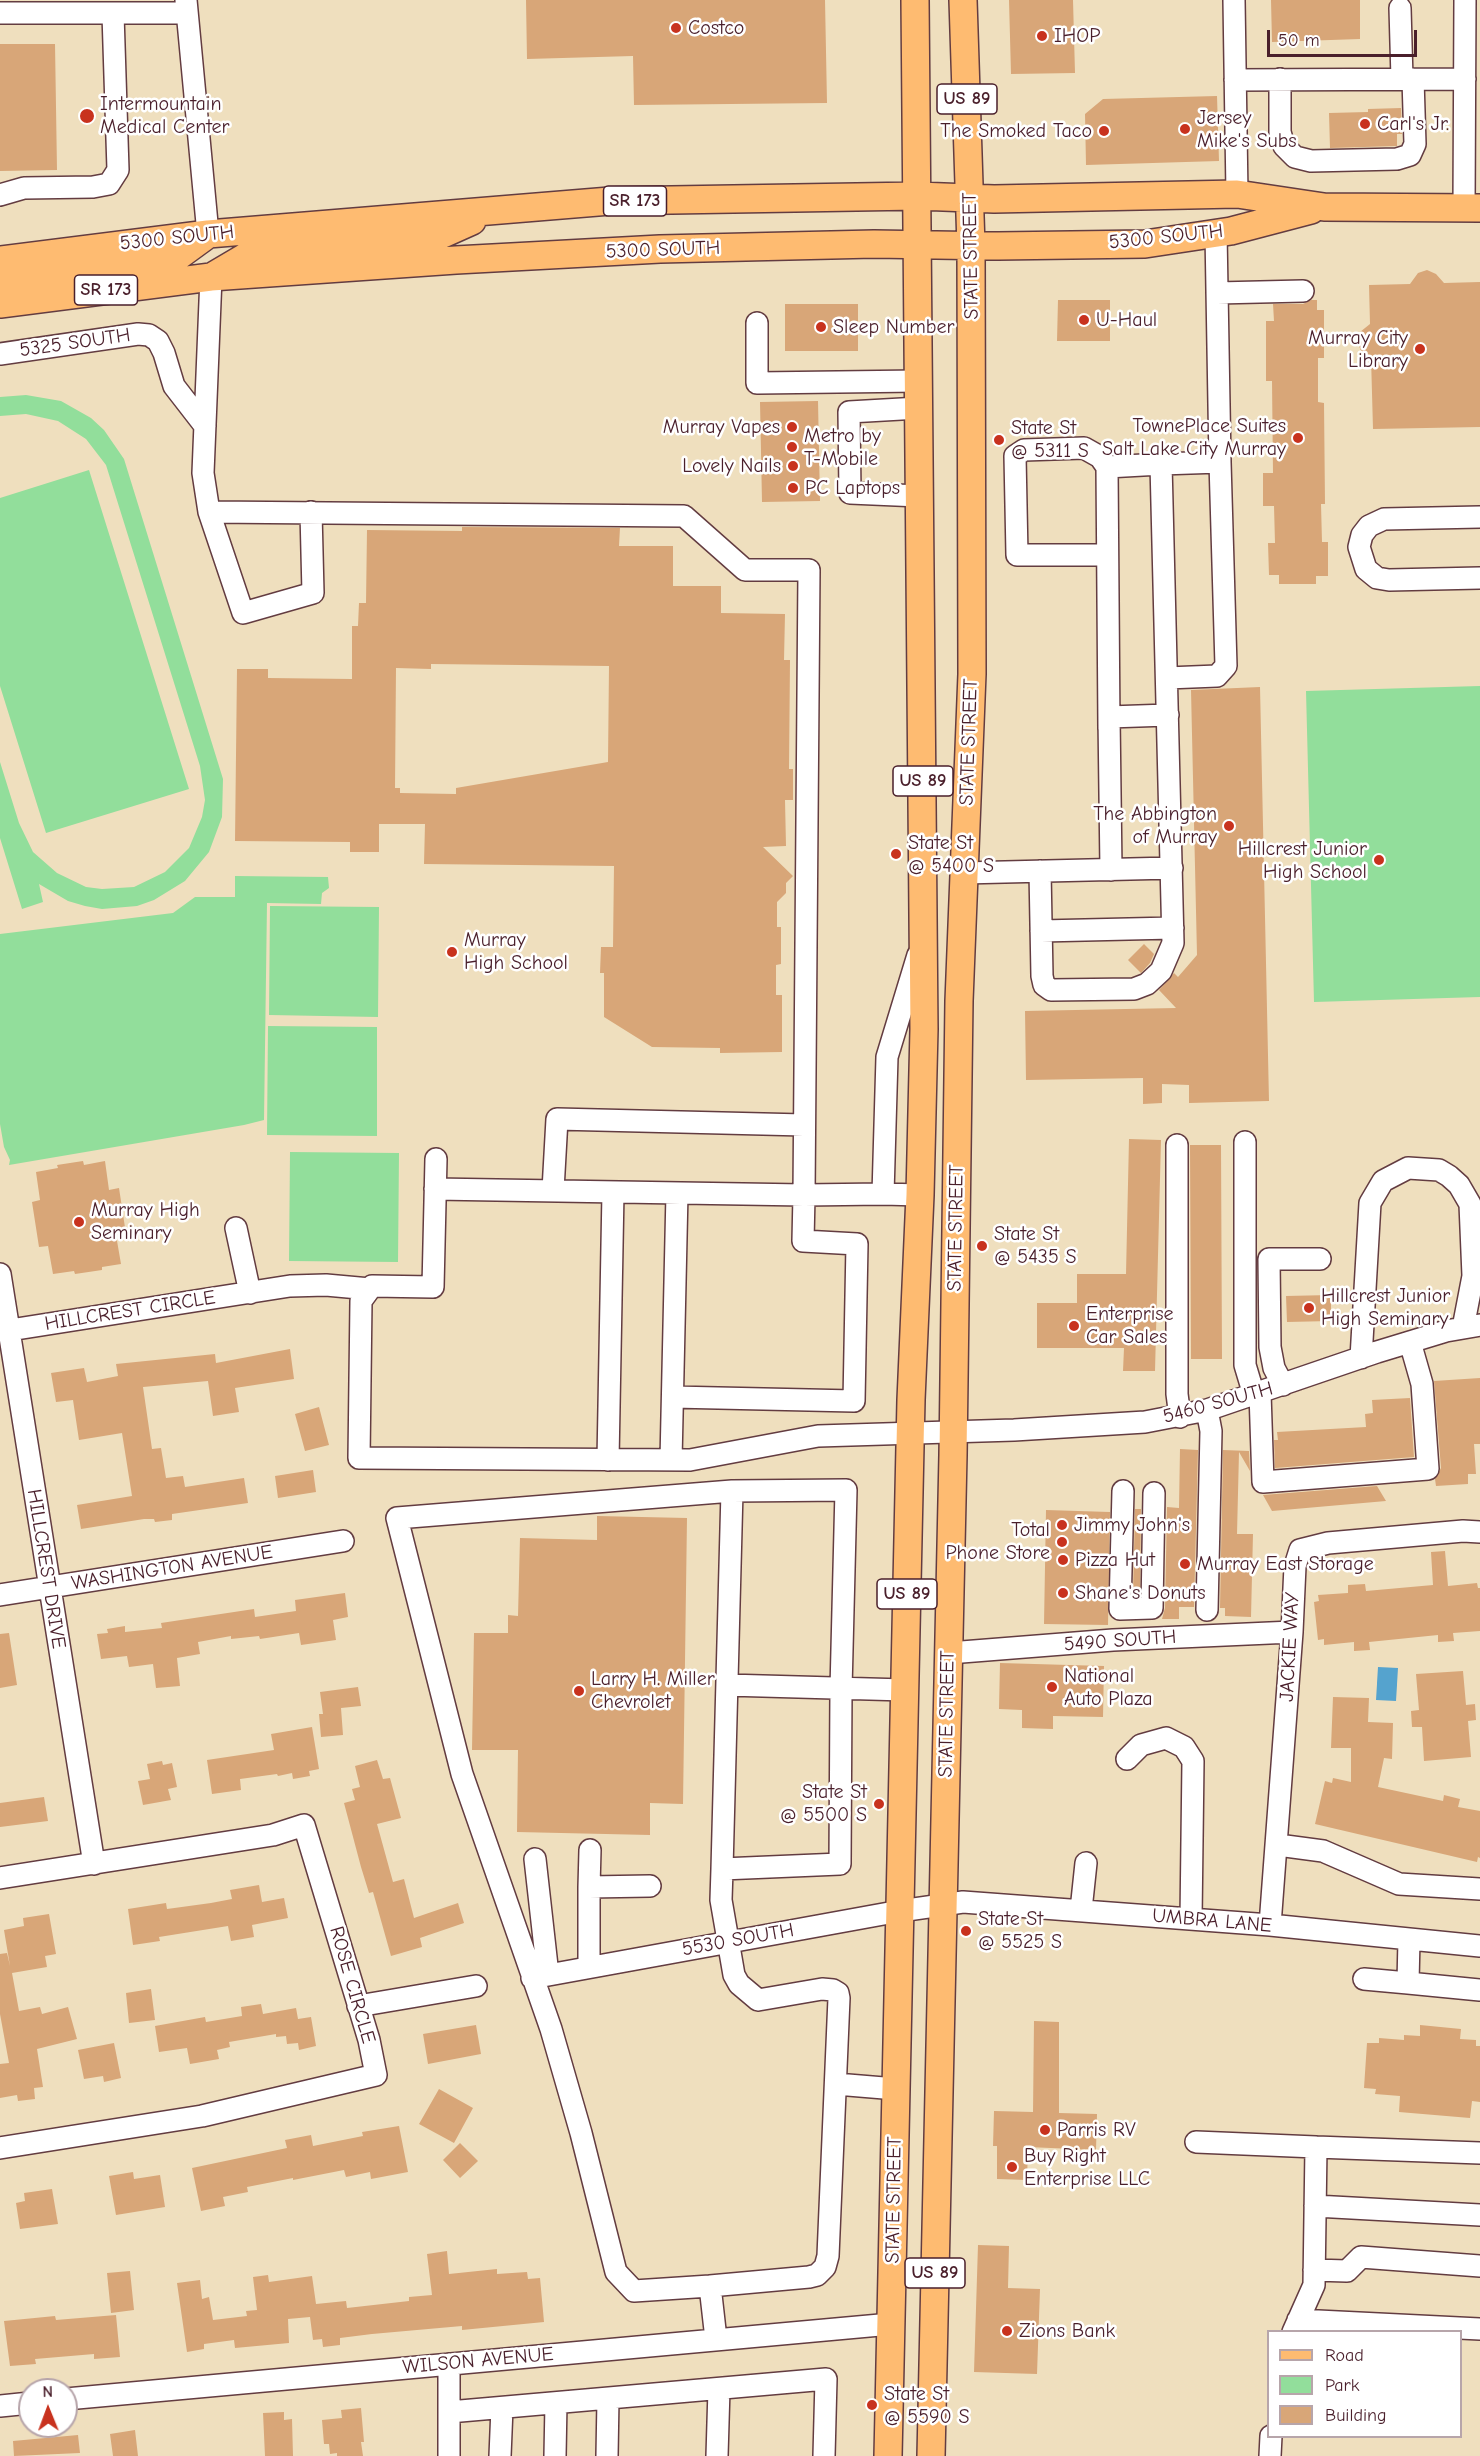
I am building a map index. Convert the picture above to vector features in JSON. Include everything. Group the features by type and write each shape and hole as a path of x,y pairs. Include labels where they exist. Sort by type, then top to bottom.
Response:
{"main road":[{"name":"STATE STREET","path":"888,2456 910,1434 920,1195 924,935 915,0"},
{"name":"STATE STREET","path":"931,2456 949,1653 959,1001 972,674 971,246 963,0"},
{"name":"5300 SOUTH","path":"0,260 208,234 610,201 918,196 994,200 1237,194 1324,207 1472,208"},
{"name":"5300 SOUTH","path":"0,304 211,278 456,260 660,249 1145,244 1216,233 1324,207"},
{"path":"211,278 254,252 434,238 493,212"},
{"path":"0,286 6,282 170,261 208,234"}],"street":[{"path":"1234,0 1237,194"},
{"path":"1470,2 1465,79 1472,208"},
{"path":"0,14 113,14 186,7 208,234"},
{"path":"1280,80 1280,132 1284,146 1295,157 1311,161 1397,159 1410,154 1415,144 1401,8"},
{"path":"0,195 24,188 93,187 109,184 118,170 113,14"},
{"path":"1235,80 1465,79"},
{"path":"1167,678 1217,676 1226,666 1216,233"},
{"path":"211,278 203,473 209,512 243,613 313,593 311,512"},
{"path":"1217,292 1303,291"},
{"path":"757,323 757,383 919,395"},
{"name":"5325 SOUTH","path":"0,354 138,334 149,335 158,341 164,353 174,386 205,426"},
{"path":"919,395 849,412 850,493 919,496"},
{"path":"1107,555 1017,555 1015,456 1024,450 1084,448 1100,457 1107,467 1111,870"},
{"path":"1107,467 1220,462"},
{"path":"1040,871 1044,985 1051,990 1134,989 1147,984 1161,971 1173,943 1161,464"},
{"path":"209,512 684,516 745,570 809,570 803,1241 857,1244 854,1401 672,1397"},
{"path":"1480,516 1383,519 1369,526 1362,535 1359,547 1366,569 1377,578 1389,580 1480,578"},
{"path":"1109,717 1168,715"},
{"path":"963,873 1172,868"},
{"path":"1041,931 1173,928"},
{"path":"884,1194 887,1057 924,935"},
{"path":"553,1191 557,1119 804,1125"},
{"path":"1245,1142 1245,1365 1257,1394 1263,1482 1428,1468 1422,1384 1410,1342"},
{"path":"1177,1145 1177,1394 1180,1417"},
{"path":"436,1159 435,1189 804,1196 920,1195"},
{"path":"1361,1358 1370,1203 1383,1181 1408,1168 1439,1170 1459,1185 1470,1204 1473,1276 1472,1327"},
{"name":"HILLCREST CIRCLE","path":"10,1330 290,1286 326,1285 370,1289 372,1286 433,1287 435,1189"},
{"path":"608,1460 613,1192"},
{"path":"671,1460 677,1193"},
{"path":"236,1228 250,1293"},
{"path":"1283,1385 1274,1368 1269,1347 1269,1259 1320,1259"},
{"name":"HILLCREST DRIVE","path":"0,1274 48,1587 94,1864"},
{"name":"5460 SOUTH","path":"370,1289 361,1301 359,1458 690,1460 818,1436 1106,1425 1180,1417 1257,1394 1410,1342 1472,1327"},
{"path":"1207,1410 1211,1431 1207,1610"},
{"path":"540,1976 462,1774 397,1518 732,1491 846,1490 841,1689 840,1864 722,1869"},
{"path":"535,1859 540,1976 550,2029 616,2272 634,2291 817,2275 825,2267 828,2256 838,1993 822,1989 758,2000 747,1992 734,1975 721,1900 732,1491"},
{"path":"1123,1491 1120,1609 1152,1608 1154,1493"},
{"name":"JACKIE WAY","path":"1270,1925 1278,1845 1295,1566 1300,1550 1328,1543 1463,1531 1480,1532"},
{"name":"WASHINGTON AVENUE","path":"0,1595 344,1541"},
{"name":"5490 SOUTH","path":"949,1653 1113,1640 1292,1632"},
{"path":"727,1685 905,1690"},
{"path":"1127,1759 1141,1745 1166,1738 1184,1747 1193,1761 1191,1919"},
{"name":"ROSE CIRCLE","path":"0,1878 273,1835 304,1825 369,2040 376,2075 202,2116 0,2148"},
{"path":"1278,1845 1323,1851 1399,1884 1480,1889"},
{"path":"589,1967 590,1850"},
{"path":"1081,1910 1086,1863"},
{"path":"589,1887 650,1886"},
{"name":"UMBRA LANE","path":"943,1905 969,1902 1081,1910 1270,1925 1480,1946"},
{"name":"5530 SOUTH","path":"540,1976 943,1905"},
{"path":"1408,1983 1409,1939"},
{"path":"1364,1979 1480,1990"},
{"path":"358,2006 476,1986"},
{"path":"836,2084 896,2089"},
{"path":"1196,2142 1480,2153"},
{"path":"1316,2148 1314,2284 1296,2326 1480,2329"},
{"path":"1315,2206 1480,2215"},
{"path":"1314,2270 1347,2271 1361,2257 1480,2266"},
{"path":"710,2286 716,2339"},
{"name":"WILSON AVENUE","path":"78,2398 891,2324"},
{"path":"449,2364 449,2456"},
{"path":"449,2412 826,2379 824,2456"},
{"path":"717,2456 718,2389"},
{"path":"607,2456 608,2398"},
{"path":"555,2456 556,2403"},
{"path":"0,2406 18,2404"},
{"path":"501,2456 502,2408"},
{"path":"1270,2456 1271,2438"}],"green space":[{"path":"26,395 61,401 91,418 104,430 124,459 223,779 222,817 209,852 185,881 154,900 137,906 102,909 85,906 68,901 39,884 43,902 22,909 0,838 0,762 19,823 33,852 57,873 86,887 102,889 134,887 165,872 189,848 202,817 205,800 200,766 106,465 86,439 58,421 26,414 0,416 0,397"},
{"path":"89,470 189,789 46,833 0,686 0,498"},
{"path":"1480,686 1480,997 1314,1002 1306,691"},
{"path":"235,876 328,877 329,888 322,893 321,904 267,903 264,1120 9,1165 10,1160 4,1147 0,1124 0,934 173,913 195,897 235,897"},
{"path":"270,906 379,907 378,1017 269,1015"},
{"path":"268,1026 377,1027 377,1136 267,1135"},
{"path":"290,1152 399,1153 398,1262 289,1261"}],"water":[{"path":"1378,1667 1398,1668 1396,1701 1376,1700"}],"building":[{"name":"Costco","path":"526,0 825,0 827,103 634,105 633,56 527,59"},
{"name":"IHOP","path":"1009,0 1073,0 1075,73 1011,74"},
{"path":"1271,0 1360,0 1360,39 1272,42"},
{"path":"0,44 55,44 57,170 0,171"},
{"path":"1217,96 1219,161 1086,165 1085,114 1103,99"},
{"name":"Carl's Jr.","path":"1401,108 1402,134 1397,134 1397,146 1330,148 1329,113"},
{"name":"Murray City Library","path":"1427,270 1436,274 1444,283 1480,282 1480,427 1373,429 1371,357 1361,351 1357,341 1360,332 1370,324 1369,285 1410,284 1418,273"},
{"name":"U-Haul","path":"1058,300 1110,300 1110,341 1057,341"},
{"name":"TownePlace Suites Salt Lake City Murray","path":"1317,300 1317,310 1324,310 1324,358 1318,358 1318,402 1324,403 1325,504 1321,504 1322,542 1328,542 1328,576 1316,576 1316,584 1279,584 1279,575 1269,575 1268,543 1275,543 1274,506 1263,506 1263,473 1273,473 1272,381 1266,381 1266,321 1274,321 1273,304 1303,304"},
{"name":"Sleep Number","path":"785,304 858,304 858,351 785,351"},
{"path":"818,401 820,501 762,502 760,402"},
{"name":"Murray High School","path":"462,527 620,528 619,546 673,546 673,586 721,586 721,613 785,614 784,660 790,660 789,769 793,769 793,800 785,800 786,846 763,847 793,876 786,883 786,893 777,902 777,927 781,927 781,964 776,965 776,995 782,995 782,1052 720,1053 720,1048 652,1047 604,1017 604,973 600,973 601,947 613,947 614,866 424,864 425,824 379,824 379,852 350,852 350,842 235,841 237,669 268,669 268,678 352,679 352,626 358,626 359,603 366,603 367,530 462,531","holes":["431,664 609,666 608,762 456,788 456,794 400,793 400,788 395,788 396,668 431,669"]},
{"name":"The Abbington of Murray","path":"1260,687 1269,1101 1189,1103 1189,1085 1162,1084 1162,1103 1143,1104 1143,1078 1026,1080 1025,1011 1176,1008 1159,990 1174,973 1178,977 1197,955 1191,690"},
{"path":"1144,944 1154,954 1141,973 1128,960"},
{"path":"1129,1139 1161,1140 1155,1371 1123,1371 1124,1348 1037,1348 1037,1303 1077,1303 1077,1274 1126,1274"},
{"path":"1190,1145 1221,1145 1222,1359 1191,1359"},
{"name":"Murray High Seminary","path":"83,1161 84,1165 105,1161 109,1190 119,1188 126,1234 116,1235 121,1264 102,1267 102,1270 75,1274 74,1271 53,1274 48,1246 39,1247 32,1202 40,1200 36,1172 58,1168 57,1165"},
{"name":"Hillcrest Junior High Seminary","path":"1331,1295 1331,1321 1287,1322 1286,1296"},
{"path":"290,1349 294,1379 235,1388 239,1412 213,1416 208,1381 143,1387 152,1449 161,1448 166,1478 183,1476 185,1487 244,1478 248,1503 172,1514 172,1520 155,1522 154,1519 144,1519 81,1529 77,1505 132,1496 122,1433 79,1440 73,1400 56,1402 51,1373 84,1368 87,1382 118,1376 116,1364 215,1354 216,1363"},
{"path":"1480,1378 1480,1444 1474,1444 1476,1474 1468,1474 1468,1484 1436,1486 1435,1479 1441,1468 1434,1381"},
{"path":"1410,1398 1414,1457 1275,1468 1274,1440 1278,1440 1277,1432 1366,1427 1365,1414 1373,1413 1372,1400"},
{"path":"319,1407 329,1445 305,1451 295,1414"},
{"path":"1180,1449 1198,1450 1194,1607 1179,1607 1179,1619 1162,1619 1165,1608 1167,1507 1179,1508"},
{"path":"1223,1450 1249,1451 1250,1471 1239,1452 1237,1534 1253,1534 1251,1617 1225,1616 1225,1608 1220,1608"},
{"path":"313,1470 316,1492 278,1498 275,1476"},
{"path":"1377,1486 1386,1501 1272,1511 1263,1495"},
{"path":"1135,1509 1141,1509 1140,1593 1133,1593"},
{"path":"1046,1510 1110,1512 1108,1625 1044,1624"},
{"name":"Larry H. Miller Chevrolet","path":"597,1516 687,1518 683,1804 650,1803 650,1835 517,1832 518,1750 472,1750 474,1633 508,1633 508,1615 518,1616 520,1538 597,1540"},
{"path":"1445,1551 1448,1586 1477,1583 1480,1588 1480,1631 1453,1633 1454,1641 1438,1642 1438,1635 1369,1642 1370,1650 1354,1651 1354,1642 1324,1645 1324,1639 1318,1640 1314,1602 1319,1601 1318,1595 1348,1593 1348,1585 1365,1584 1366,1591 1433,1585 1431,1552"},
{"path":"345,1593 348,1617 333,1620 336,1640 301,1645 299,1633 260,1639 259,1636 231,1639 231,1636 198,1642 200,1654 177,1658 180,1686 156,1688 153,1664 129,1667 127,1656 101,1659 97,1634 108,1633 107,1629 125,1626 125,1632 162,1628 161,1623 254,1609 255,1617 296,1611 295,1600"},
{"path":"9,1633 17,1685 0,1688 0,1634"},
{"name":"National Auto Plaza","path":"1000,1663 1104,1666 1103,1717 1053,1716 1053,1729 1022,1728 1022,1710 999,1709"},
{"path":"1463,1671 1466,1705 1475,1704 1476,1720 1468,1721 1471,1757 1424,1761 1422,1727 1412,1727 1411,1711 1419,1710 1416,1674"},
{"path":"358,1687 361,1706 341,1708 343,1735 321,1737 319,1714 323,1714 320,1692"},
{"path":"1333,1697 1369,1698 1368,1722 1393,1723 1392,1759 1384,1758 1378,1787 1443,1801 1444,1795 1460,1799 1458,1807 1480,1811 1480,1858 1478,1857 1477,1862 1315,1824 1325,1781 1332,1783 1333,1778 1351,1782 1351,1748 1331,1748"},
{"path":"312,1727 319,1769 309,1771 310,1776 293,1779 292,1773 240,1779 241,1790 212,1794 207,1760 274,1750 271,1734"},
{"path":"377,1760 383,1779 390,1778 401,1818 377,1824 393,1882 404,1879 414,1918 458,1903 464,1923 420,1938 422,1947 391,1956 373,1892 369,1893 361,1867 344,1803 355,1800 352,1789 360,1787 355,1766"},
{"path":"162,1761 163,1765 172,1763 177,1787 168,1789 171,1800 143,1805 138,1781 150,1779 147,1764"},
{"path":"44,1797 48,1821 0,1827 0,1803"},
{"path":"259,1885 262,1902 284,1898 288,1918 252,1925 254,1937 231,1941 228,1926 159,1937 160,1941 133,1945 128,1909 166,1903 167,1909 211,1903 232,1899 230,1890"},
{"path":"49,1914 56,1954 45,1956 47,1967 12,1973 19,2011 40,2007 42,2014 68,2007 77,2039 37,2049 43,2087 34,2088 35,2099 18,2101 17,2095 0,2098 0,2064 9,2063 0,2014 0,1954 7,1953 10,1966 4,1930 24,1926 23,1918"},
{"path":"151,1989 155,2020 129,2023 126,1993"},
{"path":"261,2004 263,2014 296,2008 298,2019 311,2017 316,2046 299,2050 298,2043 287,2044 286,2036 276,2037 276,2034 229,2042 230,2047 217,2050 219,2059 190,2064 187,2048 159,2052 155,2026 205,2017 206,2022 242,2016 241,2007"},
{"path":"1034,2021 1059,2022 1059,2113 1097,2114 1096,2150 1028,2147 1027,2180 997,2179 997,2146 993,2146 994,2111 1033,2112"},
{"path":"476,2025 481,2054 428,2064 423,2034"},
{"path":"1420,2025 1461,2029 1460,2039 1476,2040 1476,2046 1480,2046 1480,2102 1472,2101 1470,2118 1399,2112 1400,2096 1375,2094 1376,2089 1364,2088 1367,2043 1379,2043 1379,2038 1404,2040 1404,2035 1420,2036"},
{"path":"114,2043 121,2078 104,2082 103,2076 84,2079 78,2050"},
{"path":"439,2089 473,2108 454,2143 419,2124"},
{"path":"399,2126 408,2172 371,2179 370,2172 346,2177 344,2170 293,2180 293,2178 247,2187 248,2192 223,2197 225,2206 201,2211 192,2168 287,2148 285,2140 311,2135 313,2146 363,2136 362,2132"},
{"path":"460,2143 478,2161 460,2178 443,2160"},
{"path":"133,2172 134,2179 160,2175 165,2207 116,2215 109,2176"},
{"path":"52,2189 58,2224 20,2229 16,2203 25,2201 24,2193"},
{"name":"Zions Bank","path":"978,2245 1009,2246 1008,2288 1040,2289 1037,2374 974,2372"},
{"path":"447,2251 449,2274 497,2269 497,2274 527,2272 528,2279 540,2278 544,2322 462,2330 462,2326 372,2334 340,2338 340,2345 323,2347 322,2339 313,2340 310,2317 288,2319 289,2343 235,2348 234,2340 204,2344 204,2349 187,2352 177,2283 200,2280 202,2299 209,2297 213,2320 247,2316 246,2311 257,2310 253,2277 268,2275 269,2282 312,2276 316,2304 346,2301 347,2308 409,2301 409,2297 432,2295 427,2254"},
{"path":"130,2271 134,2310 111,2313 107,2273"},
{"path":"116,2315 120,2357 94,2359 94,2354 35,2359 36,2364 10,2366 4,2321 55,2316 56,2320"},
{"path":"361,2408 363,2456 330,2454 329,2444 324,2444 322,2420 342,2418 341,2410"},
{"path":"284,2412 284,2420 292,2419 293,2456 265,2456 263,2413"},
{"path":"135,2430 138,2456 113,2456 110,2434"},
{"path":"78,2435 80,2453 14,2456 13,2441 78,2438"}],"place":[{"name":"Costco","path":"676,28"},
{"name":"IHOP","path":"1042,36"},
{"name":"Intermountain Medical Center","path":"87,116"},
{"name":"Carl's Jr.","path":"1365,124"},
{"name":"Jersey Mike's Subs","path":"1185,129"},
{"name":"The Smoked Taco","path":"1104,131"},
{"name":"U-Haul","path":"1084,320"},
{"name":"Sleep Number","path":"821,327"},
{"name":"Murray City Library","path":"1420,349"},
{"name":"Murray Vapes","path":"792,427"},
{"name":"TownePlace Suites Salt Lake City Murray","path":"1298,438"},
{"name":"State St @ 5311 S","path":"999,440"},
{"name":"Metro by T-Mobile","path":"792,447"},
{"name":"Lovely Nails","path":"793,466"},
{"name":"PC Laptops","path":"793,488"},
{"name":"The Abbington of Murray","path":"1229,826"},
{"name":"State St @ 5400 S","path":"896,854"},
{"name":"Hillcrest Junior High School","path":"1379,860"},
{"name":"Murray High School","path":"452,952"},
{"name":"Murray High Seminary","path":"79,1222"},
{"name":"State St @ 5435 S","path":"982,1246"},
{"name":"Hillcrest Junior High Seminary","path":"1309,1308"},
{"name":"Enterprise Car Sales","path":"1074,1326"},
{"name":"Jimmy John's","path":"1062,1525"},
{"name":"Total Phone Store","path":"1062,1542"},
{"name":"Pizza Hut","path":"1063,1560"},
{"name":"Murray East Storage","path":"1185,1564"},
{"name":"Shane's Donuts","path":"1063,1593"},
{"name":"National Auto Plaza","path":"1052,1687"},
{"name":"Larry H. Miller Chevrolet","path":"579,1691"},
{"name":"State St @ 5500 S","path":"879,1804"},
{"name":"State St @ 5525 S","path":"966,1931"},
{"name":"Parris RV","path":"1045,2130"},
{"name":"Buy Right Enterprise LLC","path":"1012,2167"},
{"name":"Zions Bank","path":"1007,2331"},
{"name":"State St @ 5590 S","path":"872,2405"}]}
